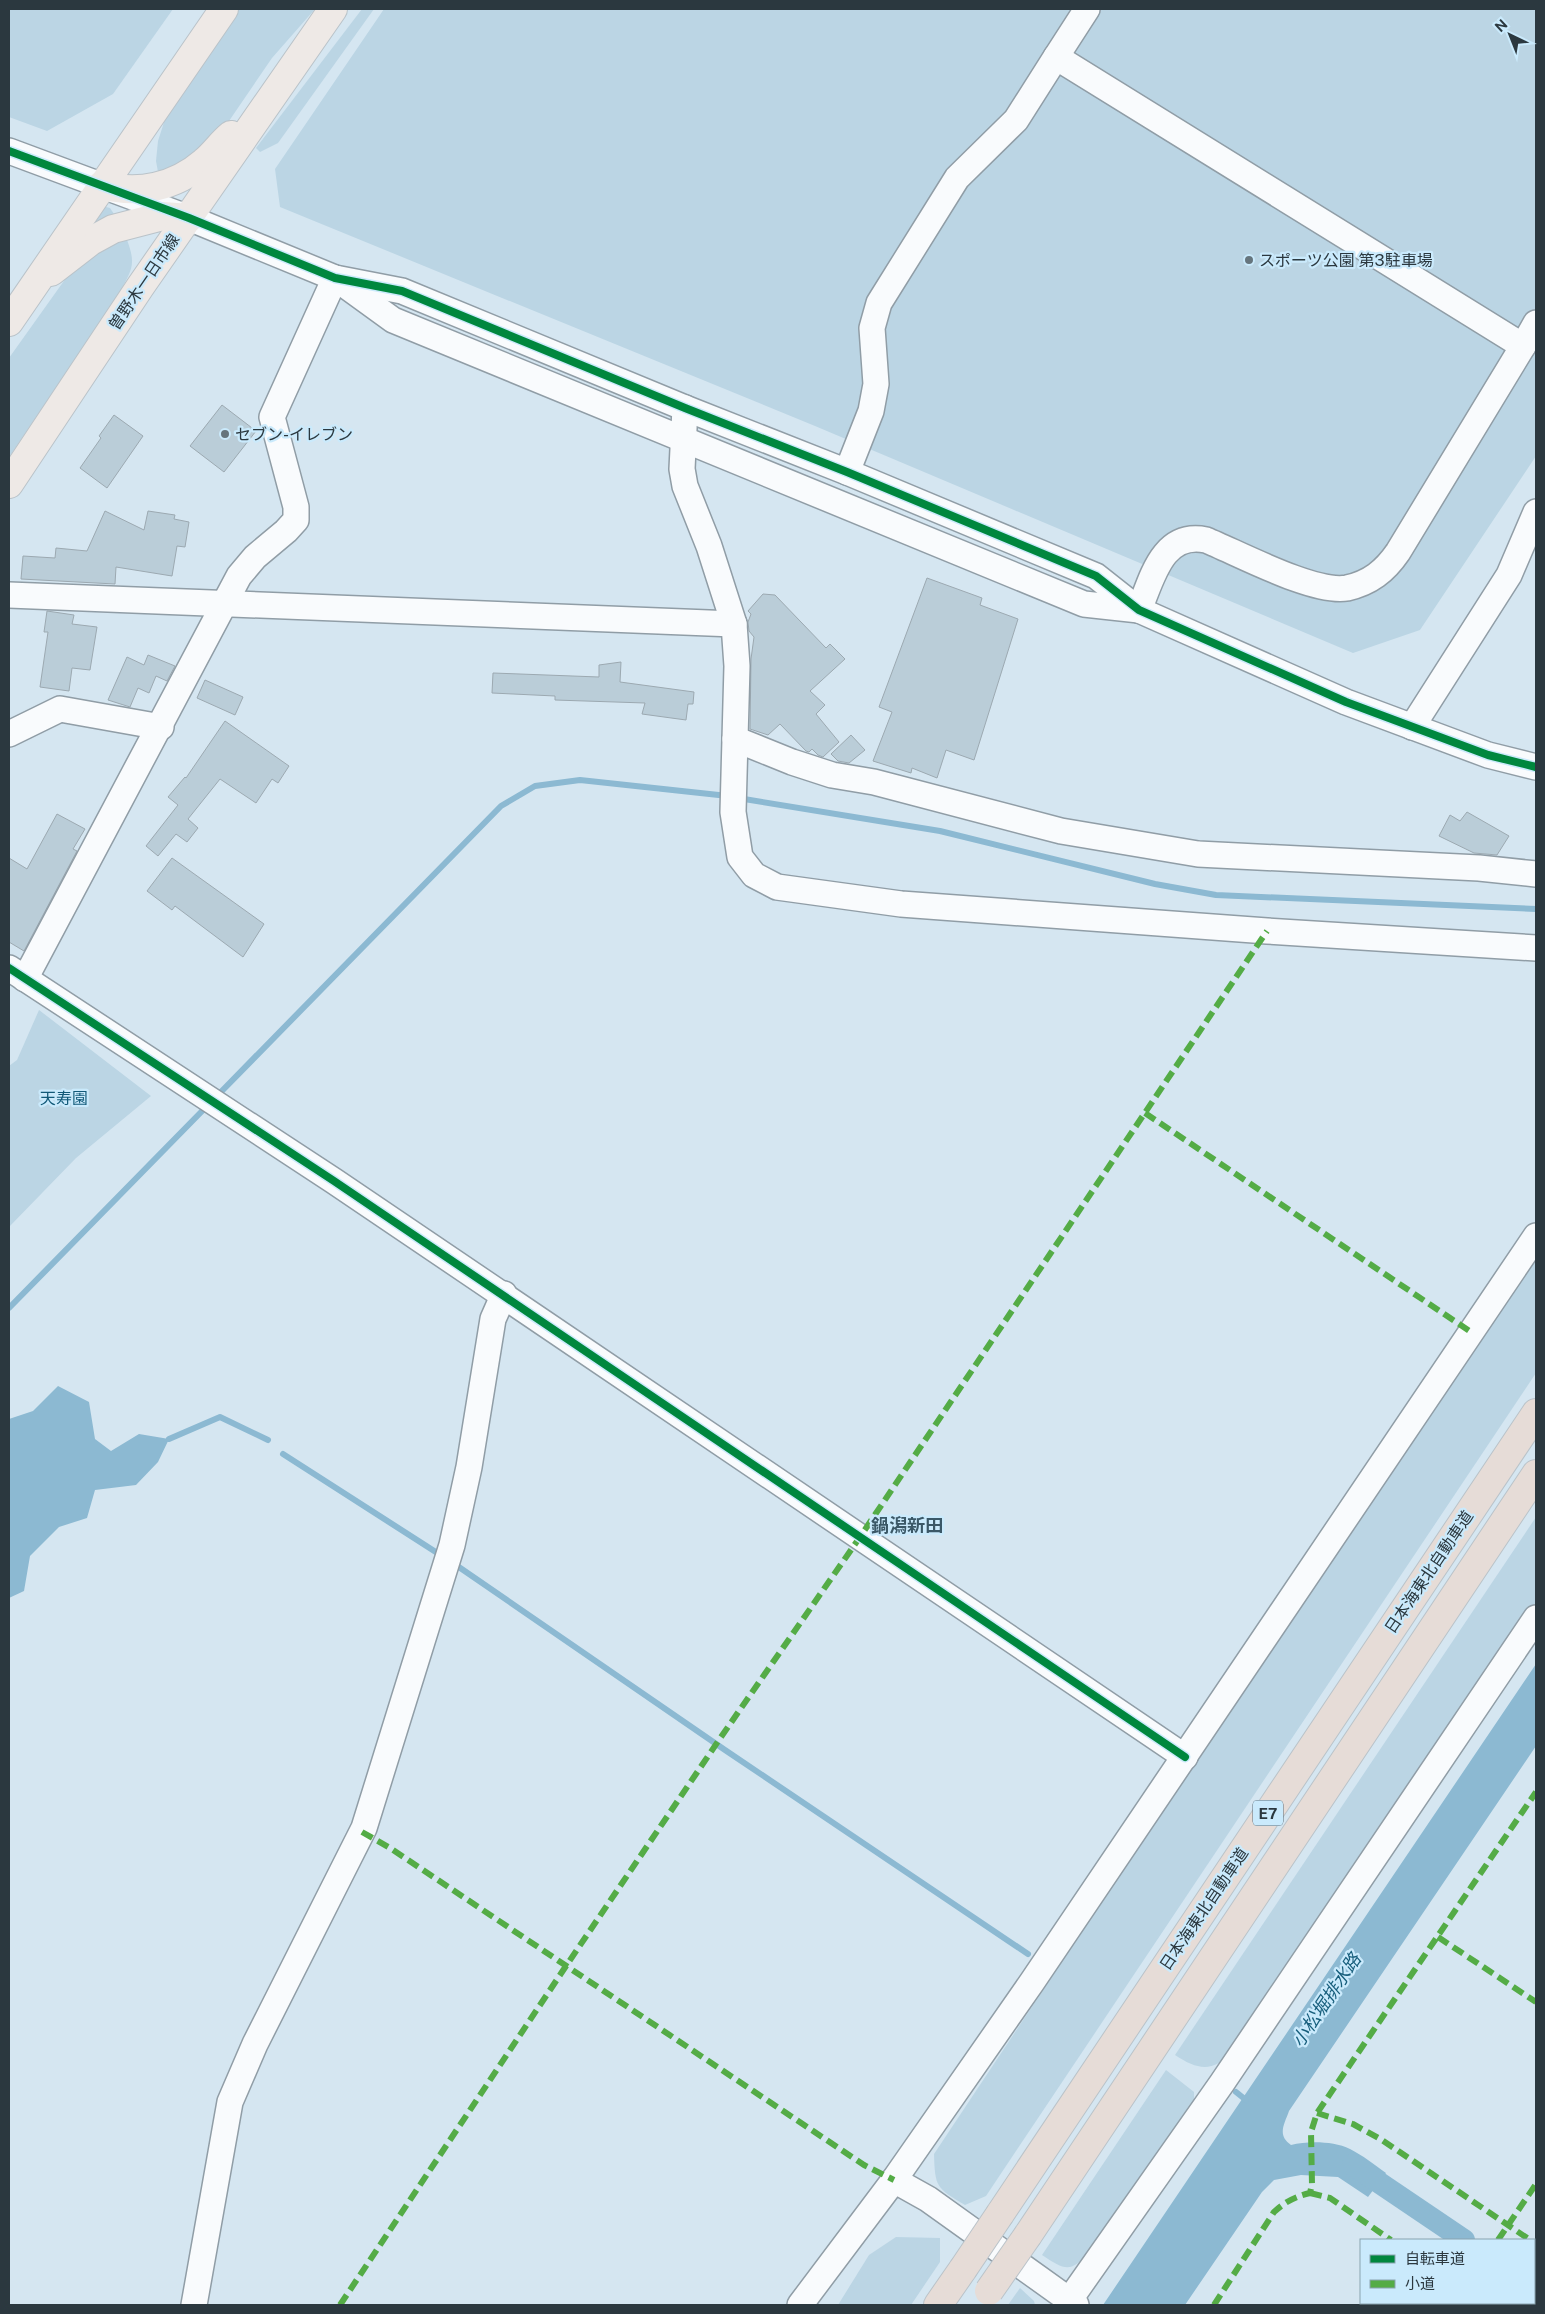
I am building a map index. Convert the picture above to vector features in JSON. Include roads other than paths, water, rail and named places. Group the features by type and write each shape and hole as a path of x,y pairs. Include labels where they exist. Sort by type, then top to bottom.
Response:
{"highway":[{"name":"日本海東北自動車道","path":"938,2305 1536,1413"},
{"name":"E7","path":"985,2298 1536,1474"}],"main road":[{"path":"9,322 224,9"},
{"name":"曽野木一日市線","path":"9,484 333,9"},
{"path":"102,185 122,191 154,188 176,180 205,162 222,142 264,109"},
{"path":"36,282 71,258 91,241 113,229 163,216 189,218"}],"street":[{"path":"847,472 871,411 876,384 872,328 879,303 957,178 1016,120 1087,9"},
{"path":"1056,57 1523,346"},
{"path":"9,151 189,218 336,278 402,290 1096,576 1139,610 1346,702 1488,755 1536,767"},
{"path":"336,278 393,320 1084,604 1139,610"},
{"path":"336,278 272,417 296,507 296,520 286,532 255,557 239,576 161,727 17,974 504,1294 1185,1757"},
{"path":"1139,610 1159,564 1168,550 1178,541 1188,538 1206,540 1316,586 1345,588 1368,581 1386,568 1398,552 1536,323"},
{"path":"685,408 682,469 685,486 712,554 734,624 737,666 733,812 740,858 754,875 777,887 901,904 1267,931 1536,948"},
{"path":"1412,727 1509,575 1536,512"},
{"path":"1509,575 1536,550"},
{"path":"9,595 734,624"},
{"path":"9,734 60,708 161,727"},
{"path":"735,744 832,776 874,782 1060,831 1198,854 1479,868 1536,874"},
{"path":"800,2305 894,2180 1026,1990 1536,1236"},
{"path":"194,2305 230,2102 255,2044 364,1828 452,1545 469,1468 493,1318 504,1294"},
{"path":"894,2180 928,2199 1070,2304 1222,2083 1536,1618"}],"water":[{"path":"58,1386 89,1402 95,1439 111,1451 139,1434 169,1439 158,1462 136,1485 95,1490 87,1518 59,1527 30,1556 24,1591 9,1598 9,1419 33,1411"},
{"name":"小松堀排水路","path":"1536,1664 1536,1746 1289,2111 1284,2125 1284,2137 1291,2145 1320,2142 1343,2146 1359,2154 1386,2173 1368,2197 1338,2177 1301,2175 1274,2180 1262,2192 1185,2305 1103,2305"}],"waterway":[{"path":"215,1098 501,806 535,786 580,780 728,796"},
{"path":"738,798 940,831 1155,884 1216,895 1536,909"},
{"path":"9,1308 208,1105"},
{"path":"169,1439 220,1417 268,1440"},
{"path":"283,1454 442,1556"},
{"path":"453,1563 725,1750 1028,1954"},
{"path":"1236,2092 1246,2100"},
{"path":"1353,2165 1463,2239"}],"place":[{"name":"スポーツ公園 第3駐車場","path":"1249,260"},
{"name":"セブン-イレブン","path":"225,434"}],"district":[{"name":"鍋潟新田","path":"907,1525"}],"park label":[{"name":"天寿園","path":"64,1098"}]}
